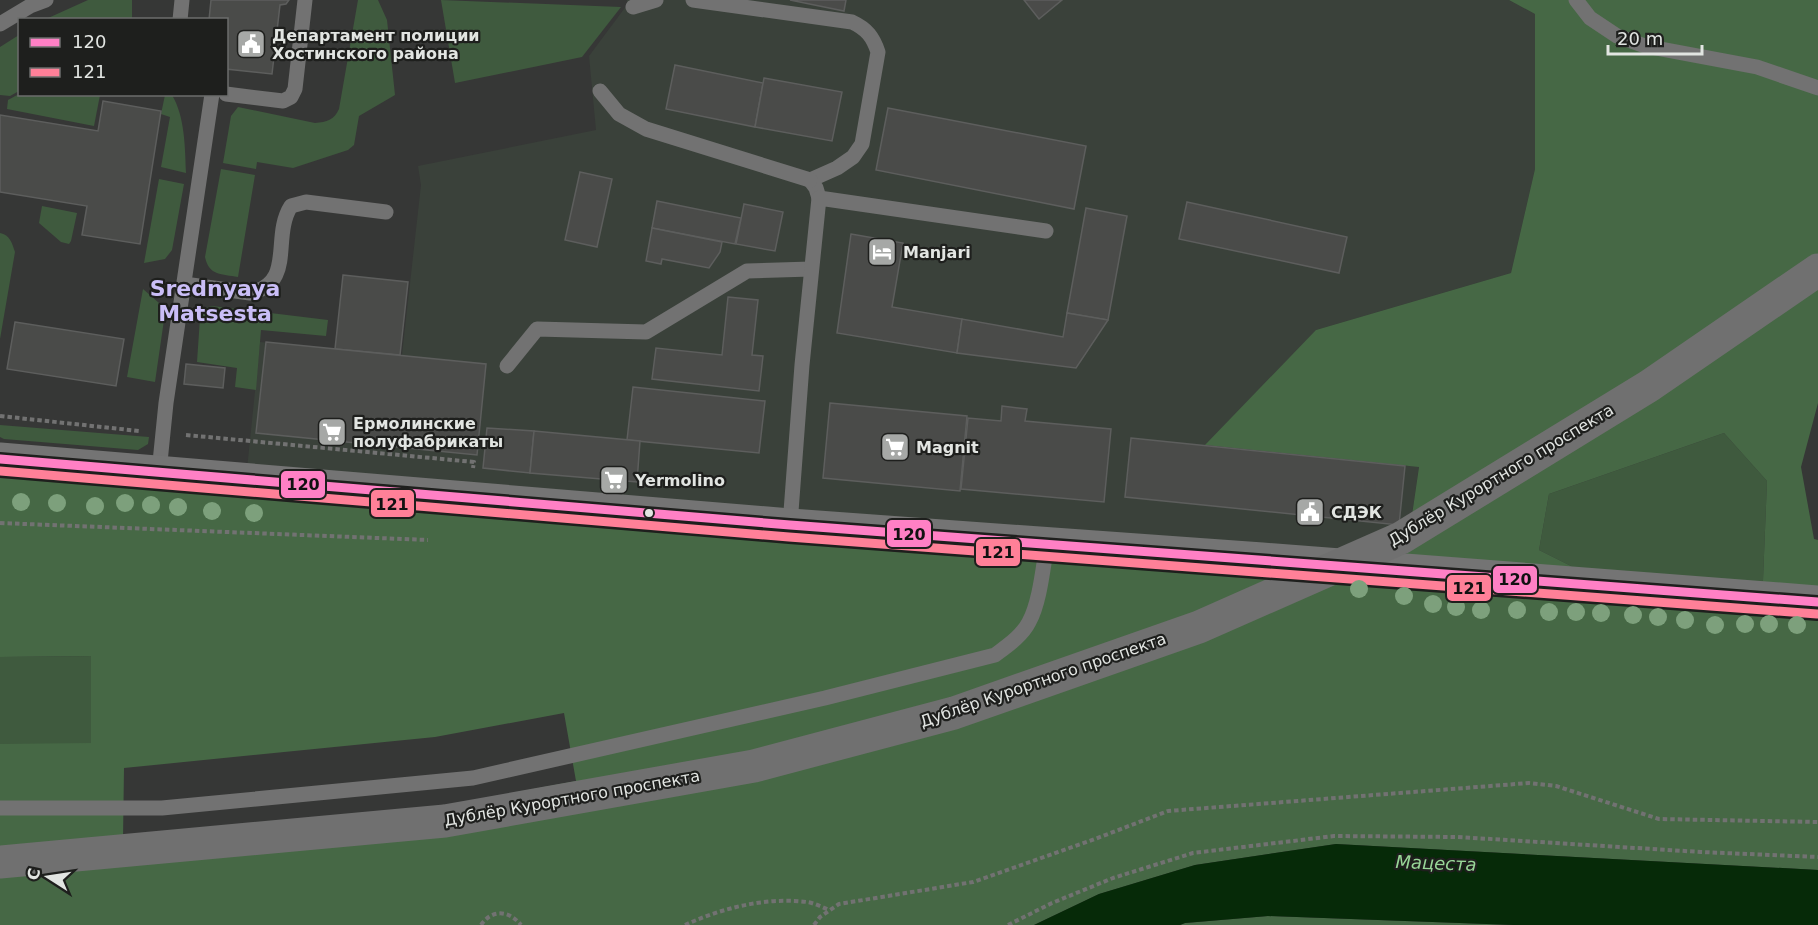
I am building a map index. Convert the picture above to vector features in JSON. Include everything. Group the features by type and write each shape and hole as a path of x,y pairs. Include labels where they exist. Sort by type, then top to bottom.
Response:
{"highway":[{"name":"Дублёр Курортного проспекта","path":"0,862 445,821 754,766 954,713 1199,627 1401,538 1649,386 1818,270"}],"main road":[{"path":"0,459 790,525 1818,602"}],"lane":[{"path":"0,24 30,6 46,0"},
{"path":"180,18 182,0"},
{"path":"228,94 283,101 291,97 295,89 305,0"},
{"path":"633,7 656,0"},
{"path":"693,0 852,22 865,28 874,39 878,52 862,144 853,157 837,168 810,180"},
{"path":"1576,0 1590,18 1617,36 1645,46 1757,67 1818,88"},
{"path":"600,91 619,114 646,129 810,180 816,188 819,198 802,365 790,525"},
{"path":"159,472 212,96"},
{"path":"819,198 1046,231"},
{"path":"184,284 249,293 270,284 277,274 284,217 291,206 306,202 386,212"},
{"path":"507,366 537,329 646,332 747,271 812,269"},
{"path":"0,807 162,808 473,778 815,700 984,658 995,655 1028,624 1034,610 1047,544"}],"path":[{"path":"0,416 474,462"},
{"path":"0,523 428,540"},
{"path":"814,925 820,917 839,904 973,882 1168,811 1528,783 1556,786 1659,819 1818,822"},
{"path":"1008,925 1052,903 1113,878 1193,853 1334,836 1458,837 1818,857"},
{"path":"685,925 711,913 763,902 808,902 830,910"},
{"path":"481,925 486,918 501,913 509,914 521,925"}],"shaded area":[{"path":"88,0 132,0 132,18 48,18"},
{"path":"358,0 378,0 387,20 395,95 359,116 354,145 348,150 293,168 257,162 256,169 223,163 231,116 238,107 315,123 327,121 335,116 339,109"},
{"path":"441,0 621,7 582,57 455,83"},
{"path":"627,0 1509,0 1535,14 1535,169 1511,273 1316,330 1405,466 1419,466 1404,570 246,479 260,342 402,355 421,185 418,166 596,130 589,56 627,5"},
{"path":"1509,0 1818,0 1818,403 1801,467 1814,539 1818,540 1818,870 1336,844 1195,865 1099,894 1034,925 0,925 0,744 91,743 91,656 0,657 0,459 1404,570 1419,467 1205,445 1316,330 1511,273 1535,169 1535,14","holes":["1724,433 1767,481 1763,580 1750,596 1611,586 1539,550 1549,494","564,713 576,781 448,805 123,839 124,768 435,737"]},
{"path":"18,36 18,92 10,96 0,95 0,47"},
{"path":"18,95 100,96 94,126 7,109 8,100"},
{"path":"165,96 172,96 180,113 184,132 186,173 161,167 170,117 161,114"},
{"path":"221,169 255,175 238,277 213,271 205,257"},
{"path":"159,179 184,184 172,250 165,259 144,263"},
{"path":"42,206 77,213 69,244 61,242 39,223"},
{"path":"0,233 12,243 15,252 0,339"},
{"path":"143,289 159,303 165,313 155,382 127,377"},
{"path":"212,306 328,320 326,336 261,330 256,390 235,387 237,368 197,362 200,318 205,308"},
{"path":"0,425 149,437 148,444 138,450 4,439 0,437"},
{"path":"1724,433 1767,481 1763,580 1750,596 1611,586 1539,550 1549,494"},
{"path":"91,656 91,744 0,744 0,657"},
{"path":"1268,916 1514,925 1180,925"}],"water":[{"name":"Мацеста","path":"1336,844 1818,870 1818,925 1514,925 1268,916 1180,925 1034,925 1099,894 1195,865"}],"building":[{"name":"Департамент полиции Хостинского района","path":"211,0 289,0 286,4 280,5 272,74 228,69 228,18 209,18"},
{"path":"790,0 846,0 844,11"},
{"path":"1024,0 1062,0 1039,19"},
{"path":"675,65 763,83 755,127 666,109"},
{"path":"764,78 842,92 832,141 755,127"},
{"path":"103,101 161,111 140,244 82,235 87,206 0,192 0,115 98,131"},
{"path":"888,108 1086,146 1074,209 876,170"},
{"path":"580,172 612,179 597,247 565,240"},
{"path":"657,201 741,218 735,244 652,228"},
{"path":"1187,202 1347,237 1339,273 1179,239"},
{"path":"744,204 783,212 775,251 736,244"},
{"path":"1086,208 1127,216 1108,320 1067,313"},
{"path":"652,228 722,242 720,252 709,268 662,259 661,264 646,261"},
{"path":"851,234 903,243 892,307 962,319 957,353 837,333"},
{"path":"343,275 408,282 400,355 335,349"},
{"path":"728,297 758,300 752,355 763,356 759,391 652,379 656,348 722,355"},
{"path":"1067,313 1108,320 1076,368 957,353 962,319 1063,337"},
{"path":"15,322 124,339 116,386 7,369"},
{"path":"266,342 486,364 477,455 256,433"},
{"path":"186,364 225,368 223,388 184,384"},
{"path":"633,387 765,401 759,453 627,440"},
{"name":"Magnit","path":"830,403 967,416 960,491 823,478"},
{"path":"1002,406 1027,409 1025,421 1111,429 1104,502 961,489 968,418 1001,421"},
{"path":"487,428 534,431 530,473 483,468"},
{"path":"534,431 640,441 637,482 530,473"},
{"path":"1131,438 1405,466 1399,525 1125,497"}],"transit line":[{"name":"120","path":"0,459 790,525 1818,602"},
{"name":"121","path":"0,471 789,537 1817,614"}],"place":[{"name":"Департамент полиции Хостинского района","path":"251,44"},
{"name":"Manjari","path":"882,252"},
{"name":"Ермолинские полуфабрикаты","path":"332,432"},
{"name":"Magnit","path":"895,447"},
{"name":"Yermolino","path":"614,480"},
{"name":"СДЭК","path":"1310,512"}],"district":[{"name":"Srednyaya Matsesta","path":"215,300"}]}
